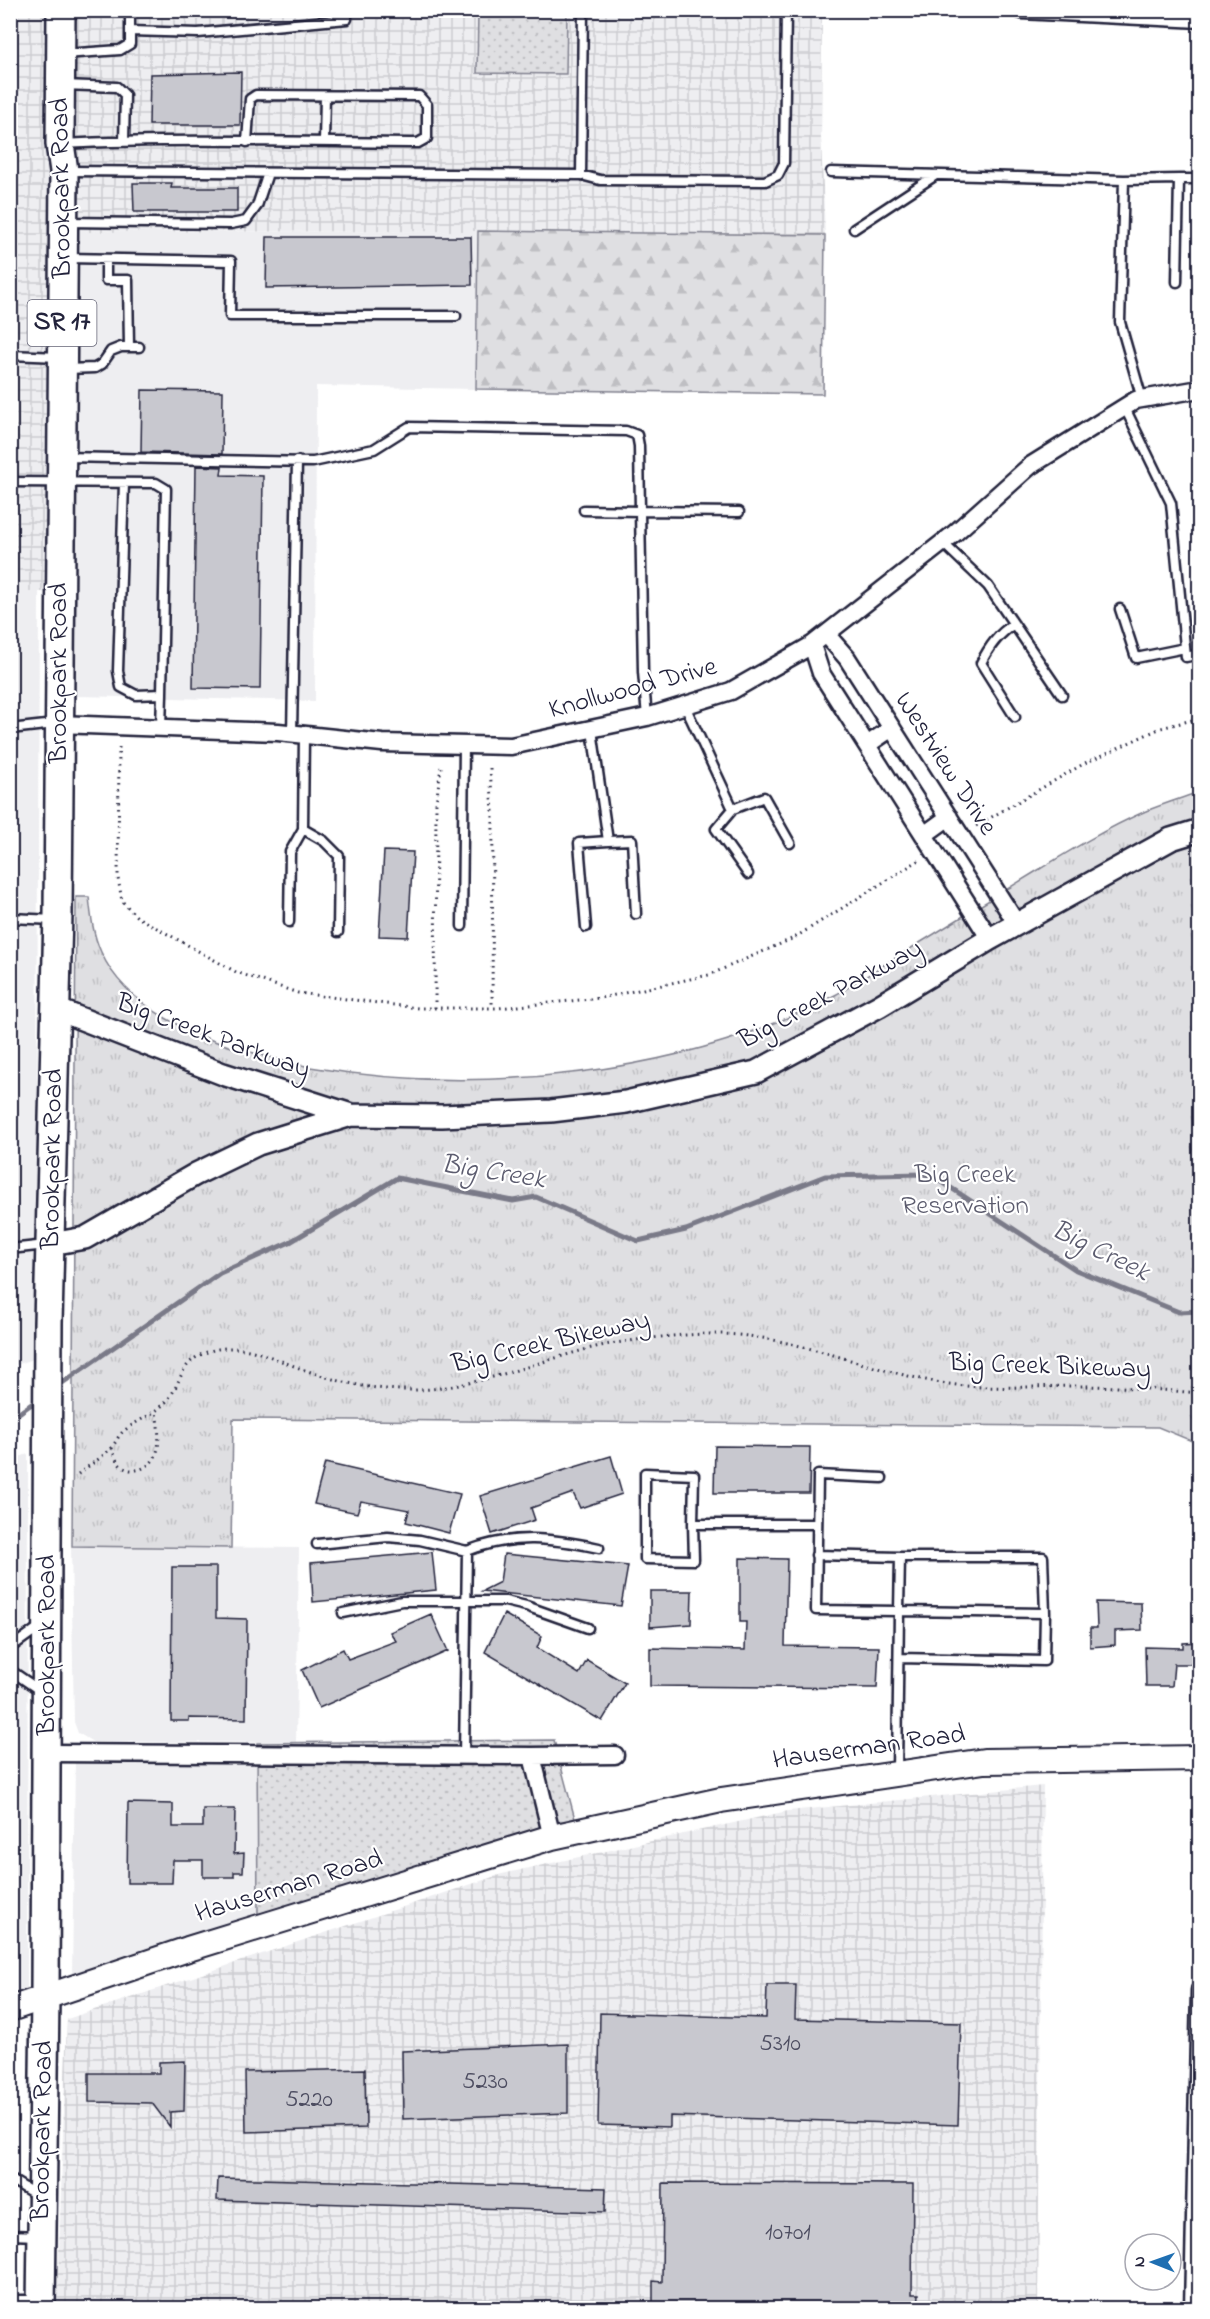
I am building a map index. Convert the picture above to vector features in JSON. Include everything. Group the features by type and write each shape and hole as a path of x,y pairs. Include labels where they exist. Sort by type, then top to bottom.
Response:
{"main road":[{"name":"Brookpark Road","path":"41,2304 47,1753 48,1323 58,920 64,222 64,171 60,144 61,10"},
{"name":"Hauserman Road","path":"10,2009 188,1949 552,1837 722,1800 984,1761 1200,1758"}],"street":[{"path":"1021,10 1200,19"},
{"name":"Knollwood Drive","path":"58,724 298,734 382,743 511,746 592,730 685,706 731,691 812,645 943,543 1030,466 1142,399 1200,389"},
{"name":"Westview Drive","path":"826,634 847,658 1017,924"},
{"name":"Westview Drive","path":"812,645 821,673 990,939"},
{"path":"867,745 892,728"},
{"path":"924,835 949,817"},
{"name":"Big Creek Parkway","path":"56,1009 223,1074 351,1115 442,1116 551,1111 626,1102 756,1072 879,1006 990,939 1171,839 1200,830"},
{"name":"Big Creek Parkway","path":"51,1244 85,1238 196,1174 258,1144 351,1115"},
{"path":"47,1753 615,1755"},
{"path":"532,1756 552,1837"},
{"path":"1193,2308 1200,1990"}],"lane":[{"path":"61,54 120,50 130,44 130,10"},
{"path":"130,31 198,33 347,19 347,10"},
{"path":"581,175 583,10"},
{"path":"64,171 581,175 600,180 765,181 778,175 783,163 786,10"},
{"path":"60,85 117,87 124,95 124,141"},
{"path":"60,144 124,141 247,142 324,142 418,143 427,138 427,105 419,96 256,95 250,99 247,142"},
{"path":"324,142 325,96"},
{"path":"831,172 1124,180 1200,179"},
{"path":"64,222 231,224 246,220 257,206 268,173"},
{"path":"854,229 936,175"},
{"path":"1177,282 1179,179"},
{"path":"1124,180 1120,322 1142,399"},
{"path":"63,258 231,261 230,316 456,316"},
{"path":"106,259 106,280 128,280 129,347"},
{"path":"10,355 95,368 102,364 111,351 139,346"},
{"path":"1125,408 1171,503 1186,657 1200,654"},
{"path":"10,482 61,470 313,462 374,449 410,427 626,432 637,435 646,717"},
{"path":"289,922 291,852 303,829 298,734 297,461"},
{"path":"61,470 124,483 156,483 166,489 161,728"},
{"path":"124,483 118,671 121,687 135,695 162,694"},
{"path":"584,510 739,512"},
{"path":"943,543 988,586 1062,695"},
{"path":"1120,609 1136,658 1185,648"},
{"path":"1014,624 1005,629 989,646 981,663 1015,717"},
{"path":"685,706 733,809"},
{"path":"10,729 58,724"},
{"path":"592,730 608,841"},
{"path":"462,926 464,745"},
{"path":"748,874 716,829 733,809 764,797 790,843"},
{"path":"303,829 324,840 339,856 338,932"},
{"path":"586,927 579,843 632,840 636,914"},
{"path":"10,918 58,920"},
{"path":"10,1249 51,1244"},
{"path":"645,1473 694,1475 693,1524 694,1560 645,1559 645,1473"},
{"path":"882,1478 818,1475 816,1610 1045,1613"},
{"path":"693,1524 816,1524"},
{"path":"317,1544 388,1537 420,1540 467,1551 500,1541 538,1538 599,1548"},
{"path":"464,1756 467,1551"},
{"path":"816,1555 1043,1557 1044,1660 898,1658"},
{"path":"897,1773 900,1557"},
{"path":"343,1613 402,1601 505,1601 588,1628"},
{"path":"10,1648 47,1622"},
{"path":"10,1670 47,1695"},
{"path":"10,2179 42,2199"},
{"path":"10,2235 42,2236"},
{"path":"10,2300 41,2304"}],"path":[{"path":"961,835 1084,763 1161,728 1200,718"},
{"path":"119,747 118,878 122,902 137,917 236,972 298,993 418,1008 492,1008 601,998 709,975 794,938 934,851"},
{"path":"435,1008 436,803 441,767"},
{"path":"490,768 493,811 492,1008"},
{"name":"Big Creek Bikeway","path":"78,1474 112,1448 123,1431 156,1411 174,1391 185,1367 198,1356 214,1350 234,1348 250,1349 308,1372 346,1382 403,1390 434,1389 501,1375 599,1347 660,1336 710,1334 768,1338 934,1382 977,1388 1079,1386 1200,1393"},
{"path":"112,1448 117,1461 124,1468 137,1470 148,1466 156,1455 158,1440 156,1411"}],"shaded area":[{"path":"11,11 52,11 48,592 11,592"},
{"path":"73,11 822,11 821,138 825,235 478,231 72,232"},
{"path":"478,231 476,389 316,386 315,701 76,696 72,232"},
{"path":"10,592 39,592 36,1358 11,1367"},
{"path":"28,1454 27,1990 11,1995 10,1460"},
{"path":"71,1546 299,1548 296,1742 93,1742 78,1733 74,1722"},
{"path":"75,1761 259,1764 258,1920 72,1977"},
{"path":"1043,1786 1038,2308 57,2308 67,2019 502,1874 788,1811"},
{"path":"18,2032 13,2308 10,2308 10,2035"}],"green space":[{"path":"478,11 567,11 566,74 477,73"},
{"path":"478,231 825,235 823,394 476,389"},
{"name":"Big Creek Reservation","path":"1199,792 1199,1444 1158,1427 233,1419 231,1548 72,1546 76,897 89,897 98,946 112,972 127,989 145,1005 166,1018 210,1039 310,1067 374,1076 441,1079 510,1078 578,1072 647,1061 713,1044 776,1023 835,995 1103,832 1146,811"},
{"path":"554,1740 575,1819 258,1920 257,1743"}],"building":[{"path":"241,72 240,125 149,125 150,74"},
{"path":"133,183 172,183 171,188 237,188 237,212 134,212"},
{"path":"267,237 471,237 472,285 266,288"},
{"path":"142,390 223,391 222,454 141,452"},
{"path":"196,466 222,467 221,475 263,476 260,689 193,688"},
{"path":"384,851 413,852 408,937 379,936"},
{"path":"715,1446 810,1447 809,1493 714,1493"},
{"path":"611,1456 622,1494 580,1508 573,1493 531,1508 535,1520 492,1534 480,1496"},
{"path":"325,1463 460,1494 449,1533 406,1522 409,1510 361,1501 357,1513 314,1504"},
{"path":"432,1552 436,1590 313,1602 311,1563"},
{"path":"504,1554 628,1566 621,1606 482,1591 500,1582"},
{"path":"740,1558 787,1559 785,1646 879,1647 877,1688 650,1686 650,1648 745,1650 746,1622 740,1622"},
{"path":"172,1567 216,1567 216,1618 247,1619 246,1719 189,1718 189,1721 171,1721"},
{"path":"650,1591 692,1591 691,1624 650,1627"},
{"path":"1096,1602 1141,1603 1142,1630 1115,1631 1115,1645 1090,1647 1090,1628 1097,1628"},
{"path":"431,1614 448,1651 319,1708 302,1670 343,1649 348,1659 396,1641 390,1632"},
{"path":"504,1614 542,1636 537,1648 579,1674 587,1660 625,1683 602,1721 485,1652"},
{"path":"1200,1642 1200,1664 1174,1664 1172,1686 1146,1686 1145,1647 1183,1648 1183,1643"},
{"path":"128,1803 173,1804 173,1827 203,1827 203,1809 235,1809 234,1854 244,1853 243,1872 234,1872 234,1877 203,1877 203,1860 173,1860 172,1883 127,1883"},
{"path":"767,1985 796,1985 795,2019 961,2023 958,2125 670,2116 670,2127 598,2125 600,2013 766,2018"},
{"path":"568,2044 568,2113 403,2119 402,2051"},
{"path":"185,2061 184,2111 170,2112 170,2127 152,2103 89,2102 89,2073 159,2073 159,2062"},
{"path":"365,2069 366,2128 246,2132 245,2072"},
{"path":"218,2178 606,2188 605,2212 217,2200"},
{"path":"663,2183 913,2184 912,2294 919,2294 918,2308 653,2308 653,2281 662,2282"}],"waterway":[{"name":"Big Creek","path":"58,1386 220,1273 290,1242 397,1178 513,1201 536,1197 638,1241 686,1230 825,1176 924,1174 942,1182 1076,1270 1179,1312 1200,1311"},
{"name":"Big Creek","path":"10,1416 19,1413 40,1398"}]}
